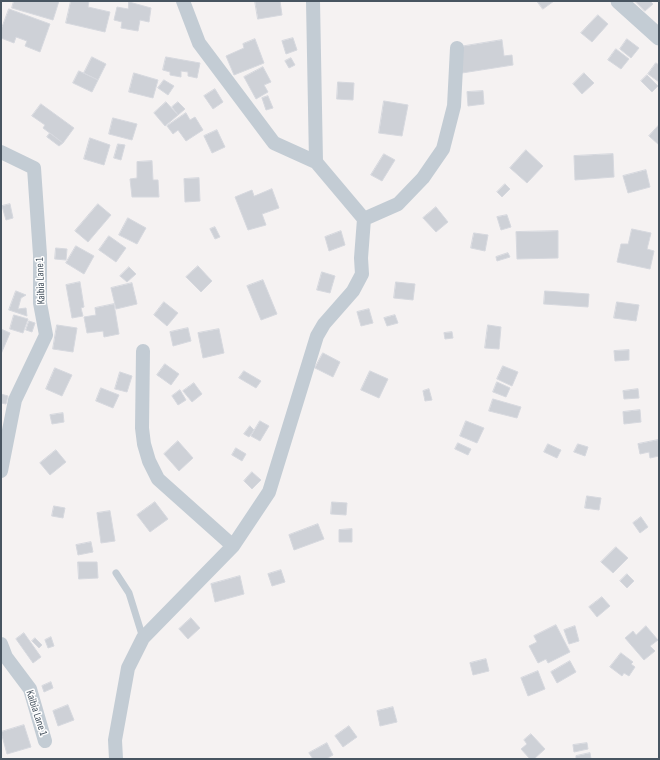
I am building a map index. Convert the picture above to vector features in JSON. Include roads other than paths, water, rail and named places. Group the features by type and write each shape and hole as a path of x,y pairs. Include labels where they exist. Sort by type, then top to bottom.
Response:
{"street":[{"path":"116,759 115,740 128,668 143,638 233,546 269,492 317,336 324,324 353,291 362,274 361,258 364,219 316,162 274,143 199,43 183,1"},
{"path":"313,1 316,162"},
{"path":"619,1 659,37"},
{"path":"364,219 398,204 423,178 443,149 454,106 457,48"},
{"name":"Kaibia Lane 1","path":"1,152 34,168 40,255 40,303 46,335 15,400 1,471"},
{"path":"143,351 142,428 144,444 149,461 158,479 233,546"},
{"name":"Kaibia Lane 1","path":"1,644 6,657 30,690 45,741"}],"lane":[{"path":"116,574 129,594 143,638"}]}
